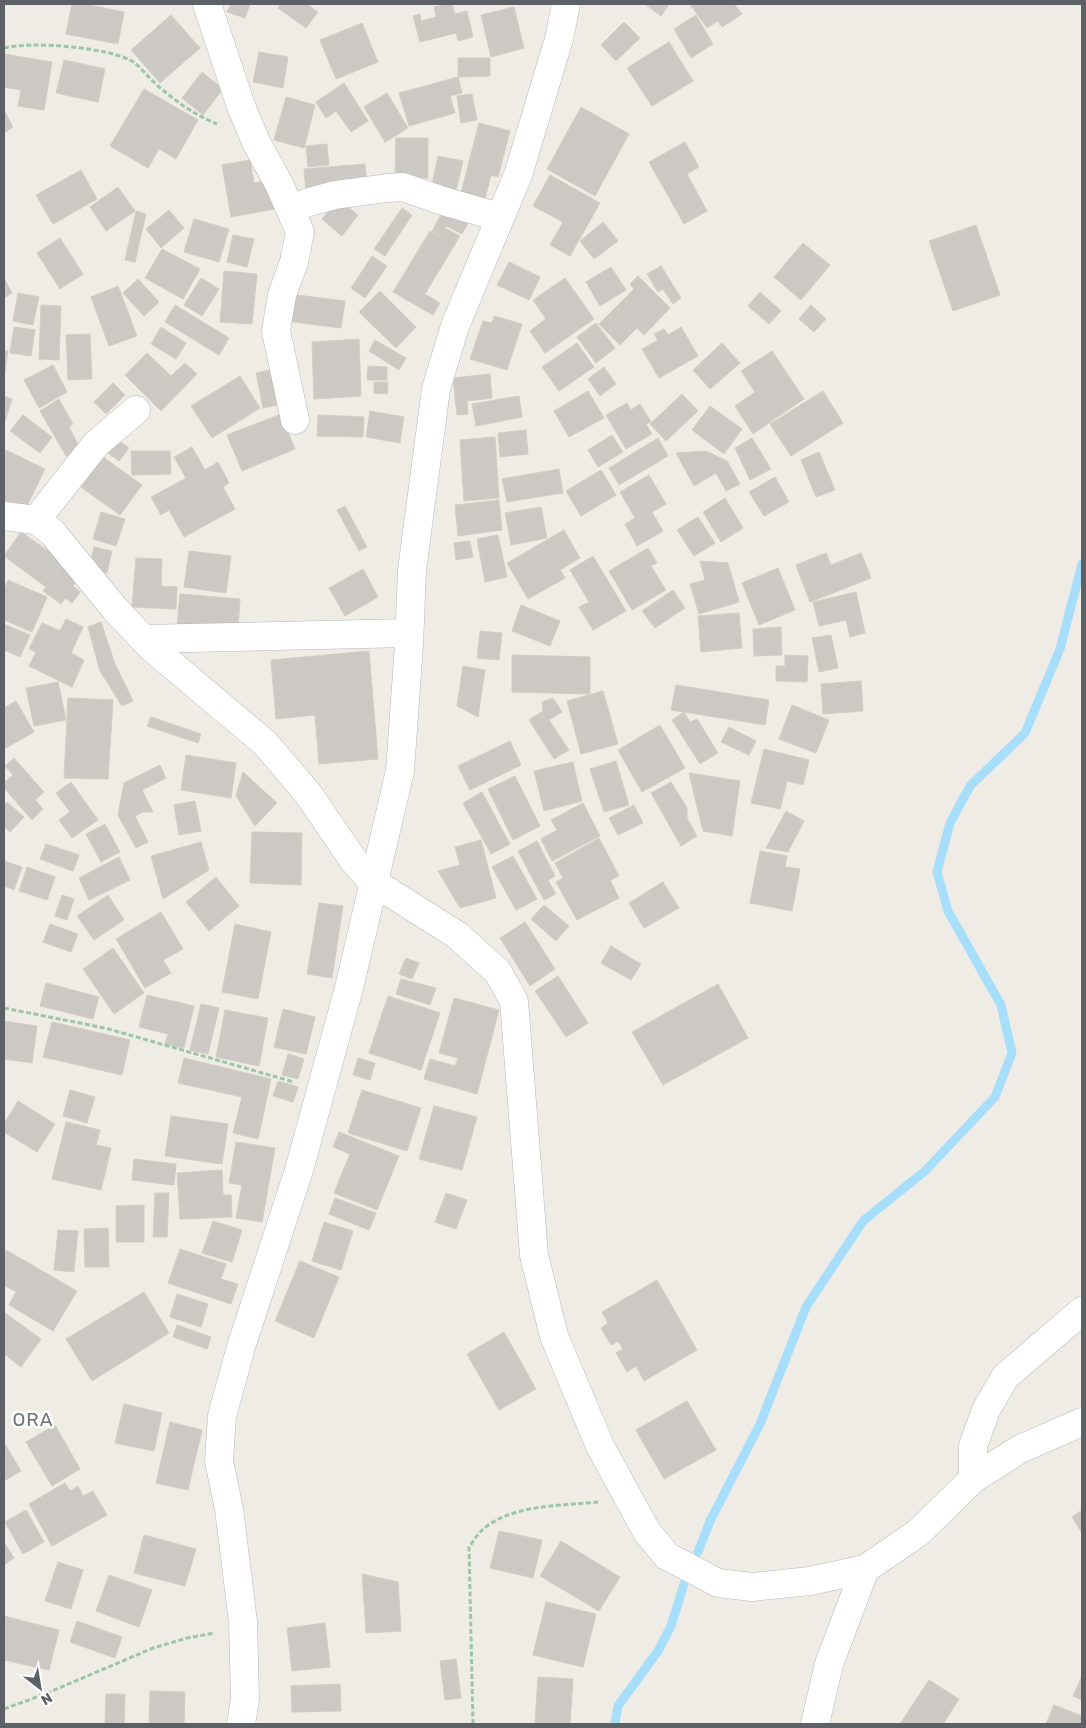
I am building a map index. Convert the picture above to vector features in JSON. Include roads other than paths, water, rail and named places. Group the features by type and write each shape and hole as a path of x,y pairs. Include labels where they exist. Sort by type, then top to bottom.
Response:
{"street":[{"path":"207,4 241,106 300,232 294,262 282,295 276,331 295,420"},
{"path":"241,1724 245,1699 243,1628 229,1509 220,1461 222,1416 241,1347 299,1170 321,1091 349,988 400,771 412,570 436,389 454,326 518,175 559,39 566,4"},
{"path":"291,210 306,203 335,195 403,187 443,202 499,217"},
{"path":"36,520 96,444 136,410"},
{"path":"4,516 36,520 52,532 115,609 144,639 265,743 309,795 354,861 373,882 457,935 498,972 514,1001 534,1255 554,1336 600,1446 646,1532 667,1556 718,1582 752,1587 810,1580 865,1569 918,1533 973,1479 1020,1449 1082,1422"},
{"path":"144,639 409,633"},
{"path":"973,1479 973,1446 986,1410 1005,1377 1082,1311"},
{"path":"815,1724 828,1664 865,1569"}],"waterway":[{"path":"698,1552 710,1521 760,1424 806,1307 863,1221 925,1171 995,1097 1012,1053 1001,1005 948,911 937,872 950,823 970,786 1025,733 1060,649 1082,564"},
{"path":"615,1724 618,1706 658,1651 671,1626 684,1584"}],"district":[{"name":"ORA","path":"33,1419"}]}
